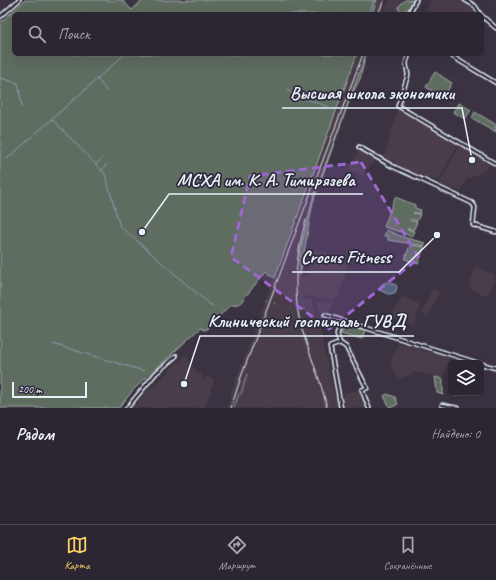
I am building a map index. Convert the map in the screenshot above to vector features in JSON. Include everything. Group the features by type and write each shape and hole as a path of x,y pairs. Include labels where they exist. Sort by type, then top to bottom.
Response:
{"street":[{"path":"0,17 19,0"},
{"path":"410,12 416,0"},
{"path":"465,0 475,6 479,12"},
{"path":"484,18 496,28"},
{"path":"409,56 406,63 408,75 398,106 496,164"},
{"path":"451,56 496,83"},
{"path":"359,148 392,166 472,203 475,207 473,225 496,232"},
{"path":"325,316 470,360"},
{"path":"342,321 337,334 340,343 346,347 366,386 366,388 362,390 369,408"},
{"path":"340,343 330,347 341,408"},
{"path":"127,408 156,373 176,356"},
{"path":"484,364 496,368"},
{"path":"442,405 457,408"}],"highlighted area":[{"path":"361,162 419,258 329,329 231,257 250,176"}],"shaded area":[{"path":"377,0 386,0 382,12 373,12"},
{"path":"389,0 405,0 400,5 401,12 395,12 393,9 392,12 384,12"},
{"path":"431,0 459,0 471,7 475,12 430,12 427,10"},
{"path":"356,56 365,56 313,198 300,251 300,275 308,276 312,255 315,248 348,264 339,297 332,300 305,296 304,299 312,300 317,316 319,316 320,320 318,322 306,319 305,322 317,326 319,323 321,324 320,328 334,396 337,395 340,408 227,408 231,393"},
{"path":"398,109 458,143 438,181 409,171 384,157"},
{"path":"460,144 491,162 486,170 466,180 461,191 439,184"},
{"path":"359,150 376,159 373,165 370,164 363,176 349,169"},
{"path":"475,267 496,275 487,296 469,288"},
{"path":"432,289 439,291 428,317 422,314"},
{"path":"403,297 419,303 420,305 414,325 392,318 395,308"},
{"path":"317,301 334,302 330,312 320,313"},
{"path":"398,343 449,357 444,378 416,372 399,379 390,363"},
{"path":"186,354 196,372 202,375 204,381 207,377 214,380 205,408 133,408 148,389 150,390"},
{"path":"358,390 367,408 346,408 343,393"}],"green space":[{"path":"25,0 122,0 132,10 143,0 377,0 373,12 12,12 12,56 356,56 275,278 266,271 241,302 230,305 208,328 204,330 200,328 133,390 119,408 0,408 0,23"},
{"path":"405,0 413,0 408,9 400,12 398,7"},
{"path":"366,56 360,79 351,96 313,202 300,275 300,251 313,198"},
{"path":"435,72 452,83 443,98 426,87"},
{"path":"459,103 471,110 465,119 453,112"},
{"path":"475,112 495,124 496,132 472,118"},
{"path":"395,197 415,205 415,208 421,210 420,213 413,213 420,214 417,221 411,219 410,221 417,222 414,229 407,229 414,231 411,237 404,233 384,227"},
{"path":"386,230 403,237 425,243 425,246 388,240 388,236 384,236"},
{"path":"410,245 424,247 418,264 405,259"},
{"path":"343,324 365,330 362,339 341,333"},
{"path":"435,377 443,379 443,395 437,393"},
{"path":"387,394 395,397 398,404 390,408 384,396"}],"water":[{"path":"387,282 396,285 397,287 395,293 388,294 379,290 382,284"}],"waterway":[{"path":"370,12 374,0"},
{"path":"7,159 123,56"},
{"path":"0,78 18,83 22,107"},
{"path":"97,79 107,91"},
{"path":"288,90 292,94 329,107"},
{"path":"52,119 105,174 120,227 127,232"},
{"path":"96,164 102,158"},
{"path":"101,171 107,164"},
{"path":"128,233 213,306"},
{"path":"53,344 144,371"},
{"path":"241,394 247,374"},
{"path":"234,408 239,394"}],"railway":[{"path":"379,12 384,0"},
{"path":"231,408 241,377 362,56"},
{"path":"306,220 296,273 298,313 322,387 327,408"}],"place":[{"name":"Высшая школа экономики","path":"472,160"},
{"name":"МСХА им. К. А. Тимирязева","path":"142,232"},
{"name":"Crocus Fitness","path":"437,235"},
{"name":"Клинический госпиталь ГУВД","path":"184,384"}]}
